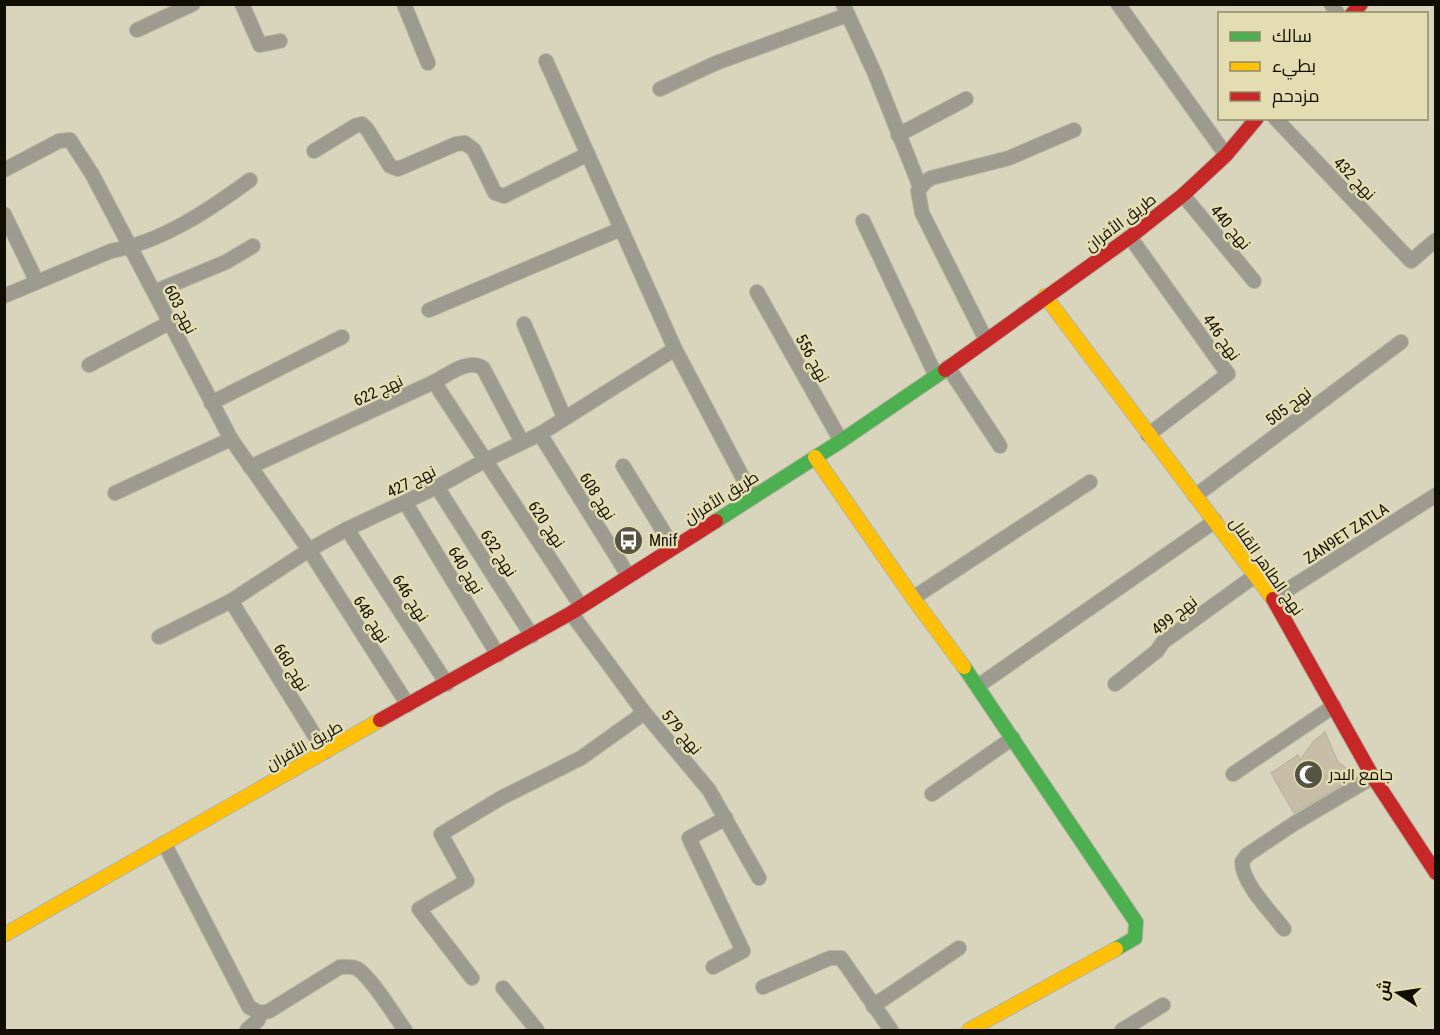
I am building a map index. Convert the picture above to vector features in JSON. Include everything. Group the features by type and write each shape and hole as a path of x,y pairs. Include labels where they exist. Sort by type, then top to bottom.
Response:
{"main road":[{"name":"طريق الأفران","path":"4,935 532,636 841,441 1130,237 1183,195 1226,154 1255,120"},
{"name":"نهج الطاهر القلال","path":"1045,296 1273,599 1373,777 1436,873"},
{"path":"815,457 978,687 1136,922 1135,938 969,1030"}],"street":[{"path":"137,30 193,4"},
{"path":"243,4 260,45 280,41"},
{"path":"404,4 428,63"},
{"path":"1118,4 1226,154"},
{"path":"660,89 716,63 845,10 875,74 920,187 918,199 922,213 986,340"},
{"path":"546,61 675,349 753,497"},
{"path":"898,135 966,99"},
{"name":"نهج 432","path":"1277,120 1411,261 1436,240"},
{"path":"314,151 362,124 390,166 398,169 456,144 465,143 474,150 495,193 504,196 588,154"},
{"path":"920,187 931,178 1010,158 1074,130"},
{"name":"نهج 603","path":"4,170 59,141 70,140 92,174 231,439 309,550"},
{"path":"4,296 111,251 130,248 182,225 250,180"},
{"name":"نهج 440","path":"1183,195 1254,281"},
{"path":"4,214 37,282"},
{"path":"864,221 936,376"},
{"path":"429,309 621,229"},
{"name":"نهج 446","path":"1130,237 1228,374 1148,435"},
{"path":"154,292 226,262 253,246"},
{"name":"نهج 556","path":"757,292 841,441"},
{"path":"89,365 169,323"},
{"path":"524,324 564,417"},
{"path":"211,403 342,337"},
{"name":"نهج 505","path":"1195,496 1401,342"},
{"name":"نهج 427","path":"159,637 231,601 309,550 347,529 437,488 484,461 540,434 675,349"},
{"name":"نهج 622","path":"249,467 468,365 476,364 483,368 522,442"},
{"path":"948,367 1000,446"},
{"path":"434,382 484,461"},
{"name":"نهج 608","path":"540,434 628,575"},
{"path":"115,493 231,439"},
{"name":"نهج 620","path":"484,461 576,610"},
{"path":"623,466 673,547"},
{"path":"913,598 1090,482"},
{"name":"نهج 632","path":"437,488 532,636"},
{"name":"ZAN9ET ZATLA","path":"1273,599 1436,495"},
{"name":"نهج 640","path":"405,502 498,655"},
{"path":"978,687 1215,521"},
{"name":"نهج 646","path":"347,529 447,684"},
{"name":"نهج 648","path":"309,550 408,705"},
{"name":"نهج 499","path":"1115,684 1157,651 1163,642 1256,575"},
{"name":"نهج 660","path":"231,601 325,752"},
{"name":"نهج 579","path":"576,610 644,711 710,790 759,878"},
{"path":"1233,774 1334,706"},
{"path":"472,978 419,909 468,881 441,834 501,798 581,758 644,711"},
{"path":"932,794 1013,738"},
{"path":"1284,929 1247,881 1242,861 1247,855 1295,823 1373,777"},
{"path":"713,967 743,951 689,838 726,818"},
{"path":"164,843 249,1007 261,1013 269,1011 340,967 348,966 357,968 405,1030"},
{"path":"873,1006 959,948"},
{"path":"763,987 830,958 841,958 891,1030"},
{"path":"502,988 537,1030"},
{"path":"1122,1030 1163,1005"},
{"path":"247,1030 258,1020 261,1013"}],"building":[{"name":"جامع البدر","path":"1325,732 1338,762 1347,769 1343,775 1349,781 1294,813 1271,773 1298,755 1300,760 1313,742"}],"traffic: fast":[{"path":"716,521 841,441 945,370"},
{"path":"964,667 1136,922 1135,938 1116,949"}],"traffic: slow":[{"path":"1045,296 1273,599"},
{"path":"815,457 964,667"},
{"path":"4,935 380,720"},
{"path":"969,1030 1116,949"}],"traffic: jam":[{"path":"1354,12 1361,4"},
{"path":"945,370 1130,237 1183,195 1226,155 1255,120"},
{"path":"380,720 571,613 716,521"},
{"path":"1273,599 1373,777 1436,873"}],"place":[{"name":"Mnif","path":"628,540"},
{"name":"جامع البدر","path":"1308,774"}]}
